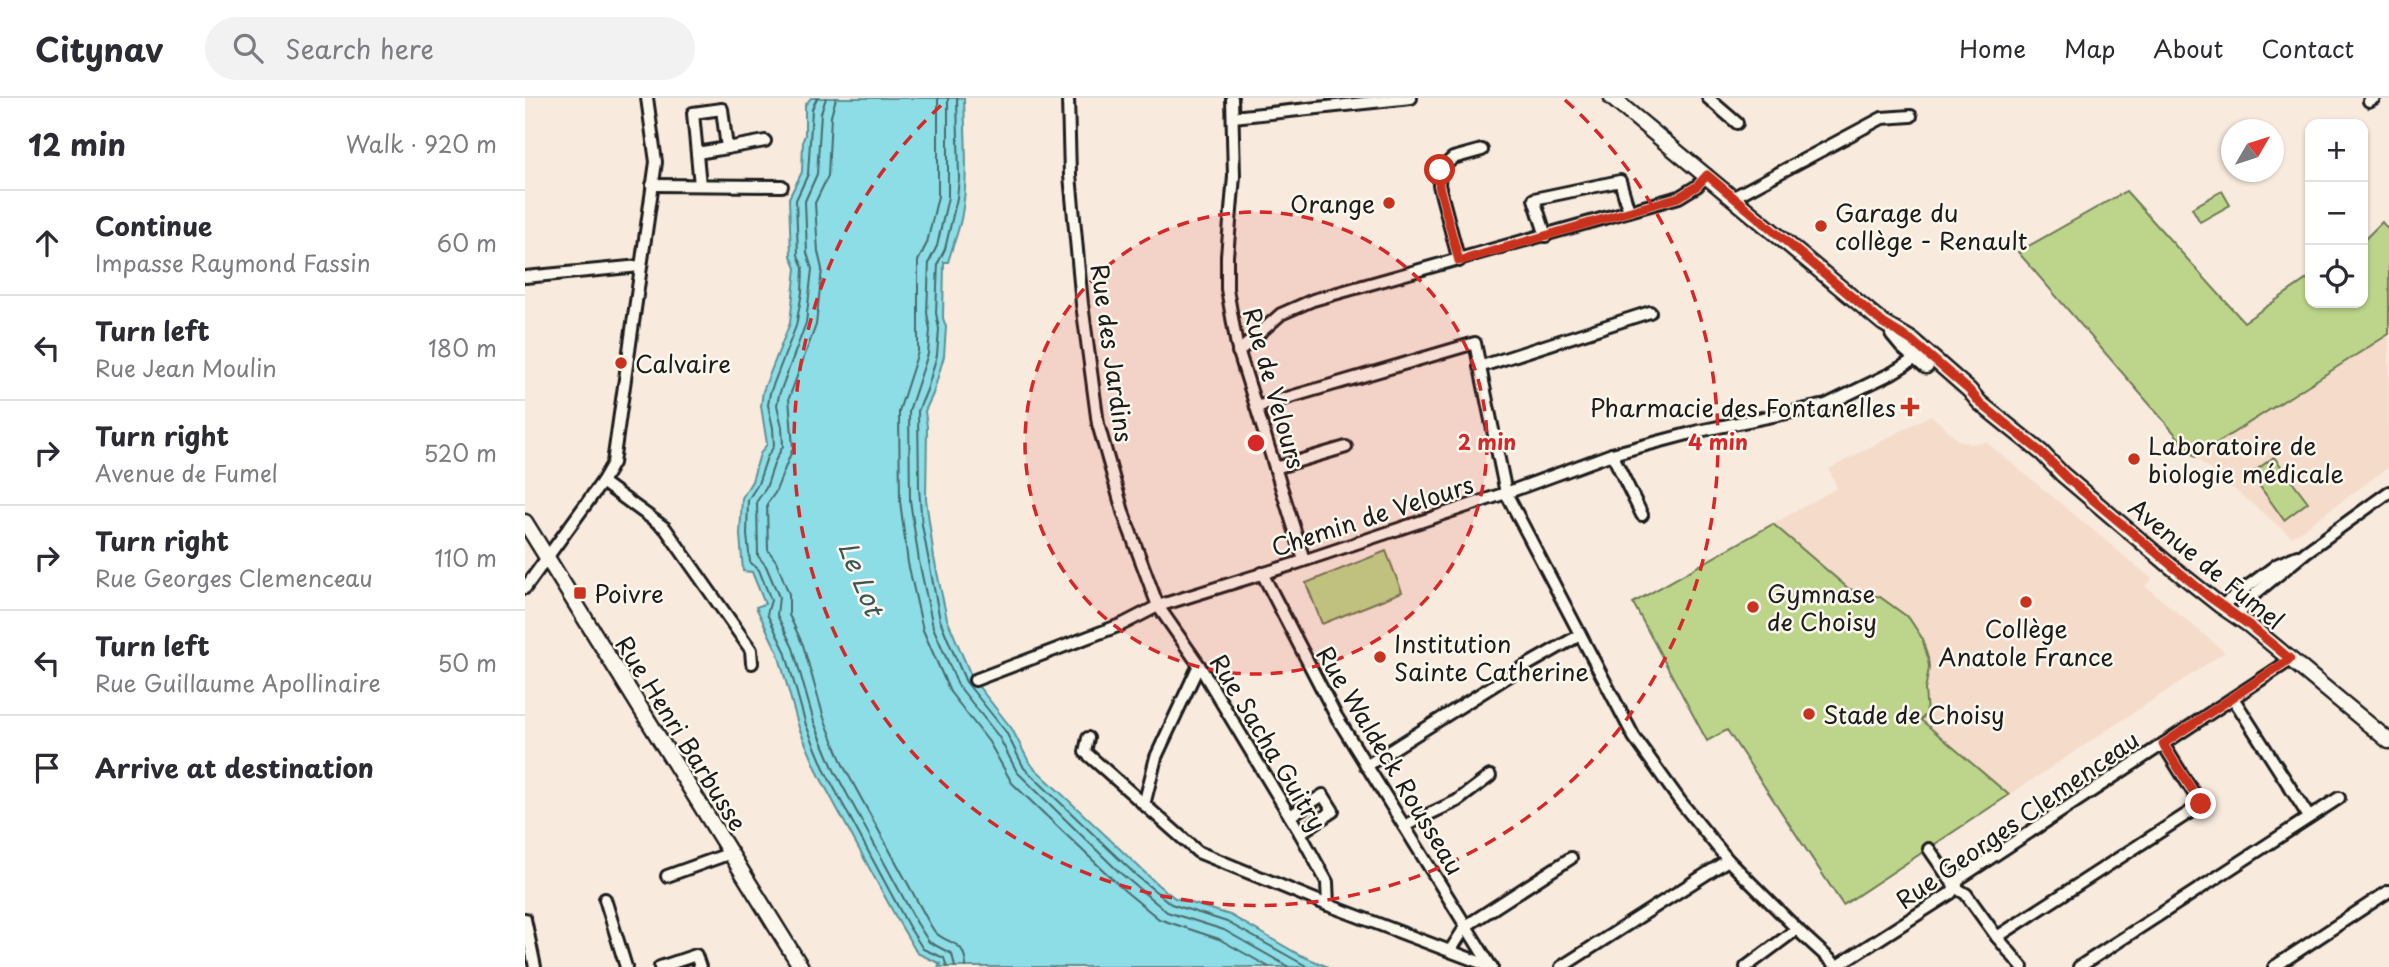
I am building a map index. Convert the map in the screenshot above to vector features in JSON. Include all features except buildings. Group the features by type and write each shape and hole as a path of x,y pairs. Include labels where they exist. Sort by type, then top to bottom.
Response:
{"main road":[{"name":"Avenue de Fumel","path":"1612,98 1883,323 1912,341 1920,355 1969,390 1980,403 2042,453 2062,474 2389,741"},
{"name":"Rue Henri Barbusse","path":"525,522 801,967"}],"street":[{"path":"525,588 613,463 656,162 647,98"},
{"name":"Rue des Jardins","path":"1068,98 1070,175 1098,425 1124,515 1158,606"},
{"name":"Rue de Velours","path":"1232,98 1234,176 1227,289 1238,352 1304,560"},
{"path":"1233,117 1411,98"},
{"path":"1708,98 1737,123"},
{"path":"700,185 692,113 722,109 727,148"},
{"path":"1734,197 1882,118 1911,116"},
{"path":"697,153 765,141"},
{"path":"1459,261 1439,186 1440,170 1453,158 1482,150"},
{"path":"1238,352 1281,314 1313,300 1679,197 1697,186 1707,175"},
{"path":"1546,236 1534,199 1620,181 1629,211"},
{"path":"652,185 782,186"},
{"path":"525,277 640,266"},
{"path":"1479,367 1650,313"},
{"path":"1256,407 1475,343 1506,493 1634,737 1680,801 1728,860 1837,967"},
{"name":"Chemin de Velours","path":"975,680 1123,624 1158,606 1506,493 1612,454 1699,431 1826,405 1892,373 1920,355"},
{"path":"1275,468 1346,447"},
{"path":"1612,454 1642,515"},
{"path":"602,482 665,528 751,650 752,663"},
{"path":"2237,617 2256,593 2306,552 2389,492"},
{"path":"2221,606 2278,564 2306,552"},
{"name":"Rue Waldeck Rousseau","path":"1262,573 1336,716 1491,966"},
{"name":"Rue Sacha Guitry","path":"1158,606 1199,665 1300,833 1327,881 1328,905"},
{"path":"1366,766 1515,672 1580,635"},
{"name":"Rue Georges Clemenceau","path":"1837,967 1951,893 1960,878 2290,659"},
{"path":"1144,805 1156,757 1199,665"},
{"path":"2233,698 2309,817"},
{"path":"1089,738 1085,752 1198,852 1328,905 1491,966"},
{"path":"1997,937 2201,804 2163,744"},
{"path":"1404,826 1457,801 1490,776"},
{"path":"1290,816 1323,795 1333,811 1300,833"},
{"path":"2079,967 2339,798"},
{"path":"1929,849 1956,888 1966,894 2022,967"},
{"path":"667,876 731,853"},
{"path":"1450,951 1466,926 1571,858"},
{"path":"1561,967 1728,860"},
{"path":"2274,967 2389,891"},
{"path":"605,899 626,967"},
{"path":"525,919 535,967"},
{"path":"1746,967 1797,929"},
{"path":"660,967 696,955 701,967"}],"shaded area":[{"path":"2389,335 2389,467 2292,537 2195,457"},
{"name":"Collège Anatole France","path":"1931,415 1958,440 1971,444 1986,442 2152,579 2145,586 2225,652 2009,795 1921,719 1927,713 1925,690 1928,677 1864,592 1849,589 1773,524 1837,488 1829,469"}],"green space":[{"path":"2126,191 2244,322 2305,280 2305,308 2368,308 2368,236 2382,222 2389,231 2389,334 2195,457 2018,252"},
{"path":"2222,191 2230,205 2200,222 2192,208"},
{"path":"2274,457 2308,502 2284,520 2251,474"},
{"name":"Stade de Choisy","path":"1773,524 1849,589 1880,597 1909,618 1922,638 1928,658 1925,690 1927,713 1921,720 2009,795 1843,905 1727,730 1707,741 1633,603"},
{"path":"1386,551 1402,592 1322,624 1306,583"}],"water":[{"name":"Le Lot","path":"811,98 964,98 965,189 958,230 948,262 944,262 944,356 925,411 926,499 934,558 947,619 972,678 1012,729 1030,764 1158,885 1175,898 1230,915 1298,954 1328,967 938,967 941,964 917,953 820,777 799,728 778,653 756,607 765,604 752,572 743,571 740,535 742,498 752,481 760,454 767,444 761,406 763,391 790,323 796,268 791,256 789,198 802,172 805,105"}],"place":[{"name":"Orange","path":"1389,203"},
{"name":"Garage du collège - Renault","path":"1821,226"},
{"name":"Calvaire","path":"621,363"},
{"name":"Pharmacie des Fontanelles","path":"1910,407"},
{"name":"Laboratoire de biologie médicale","path":"2134,459"},
{"name":"Poivre","path":"580,593"},
{"name":"Collège Anatole France","path":"2026,602"},
{"name":"Gymnase de Choisy","path":"1753,607"},
{"name":"Institution Sainte Catherine","path":"1380,657"},
{"name":"Stade de Choisy","path":"1809,714"}],"route":[{"path":"1440,170 1439,186 1459,261 1679,197 1697,186 1707,175 1883,323 1912,341 2168,564 2290,659 2163,744 2201,804"}]}
